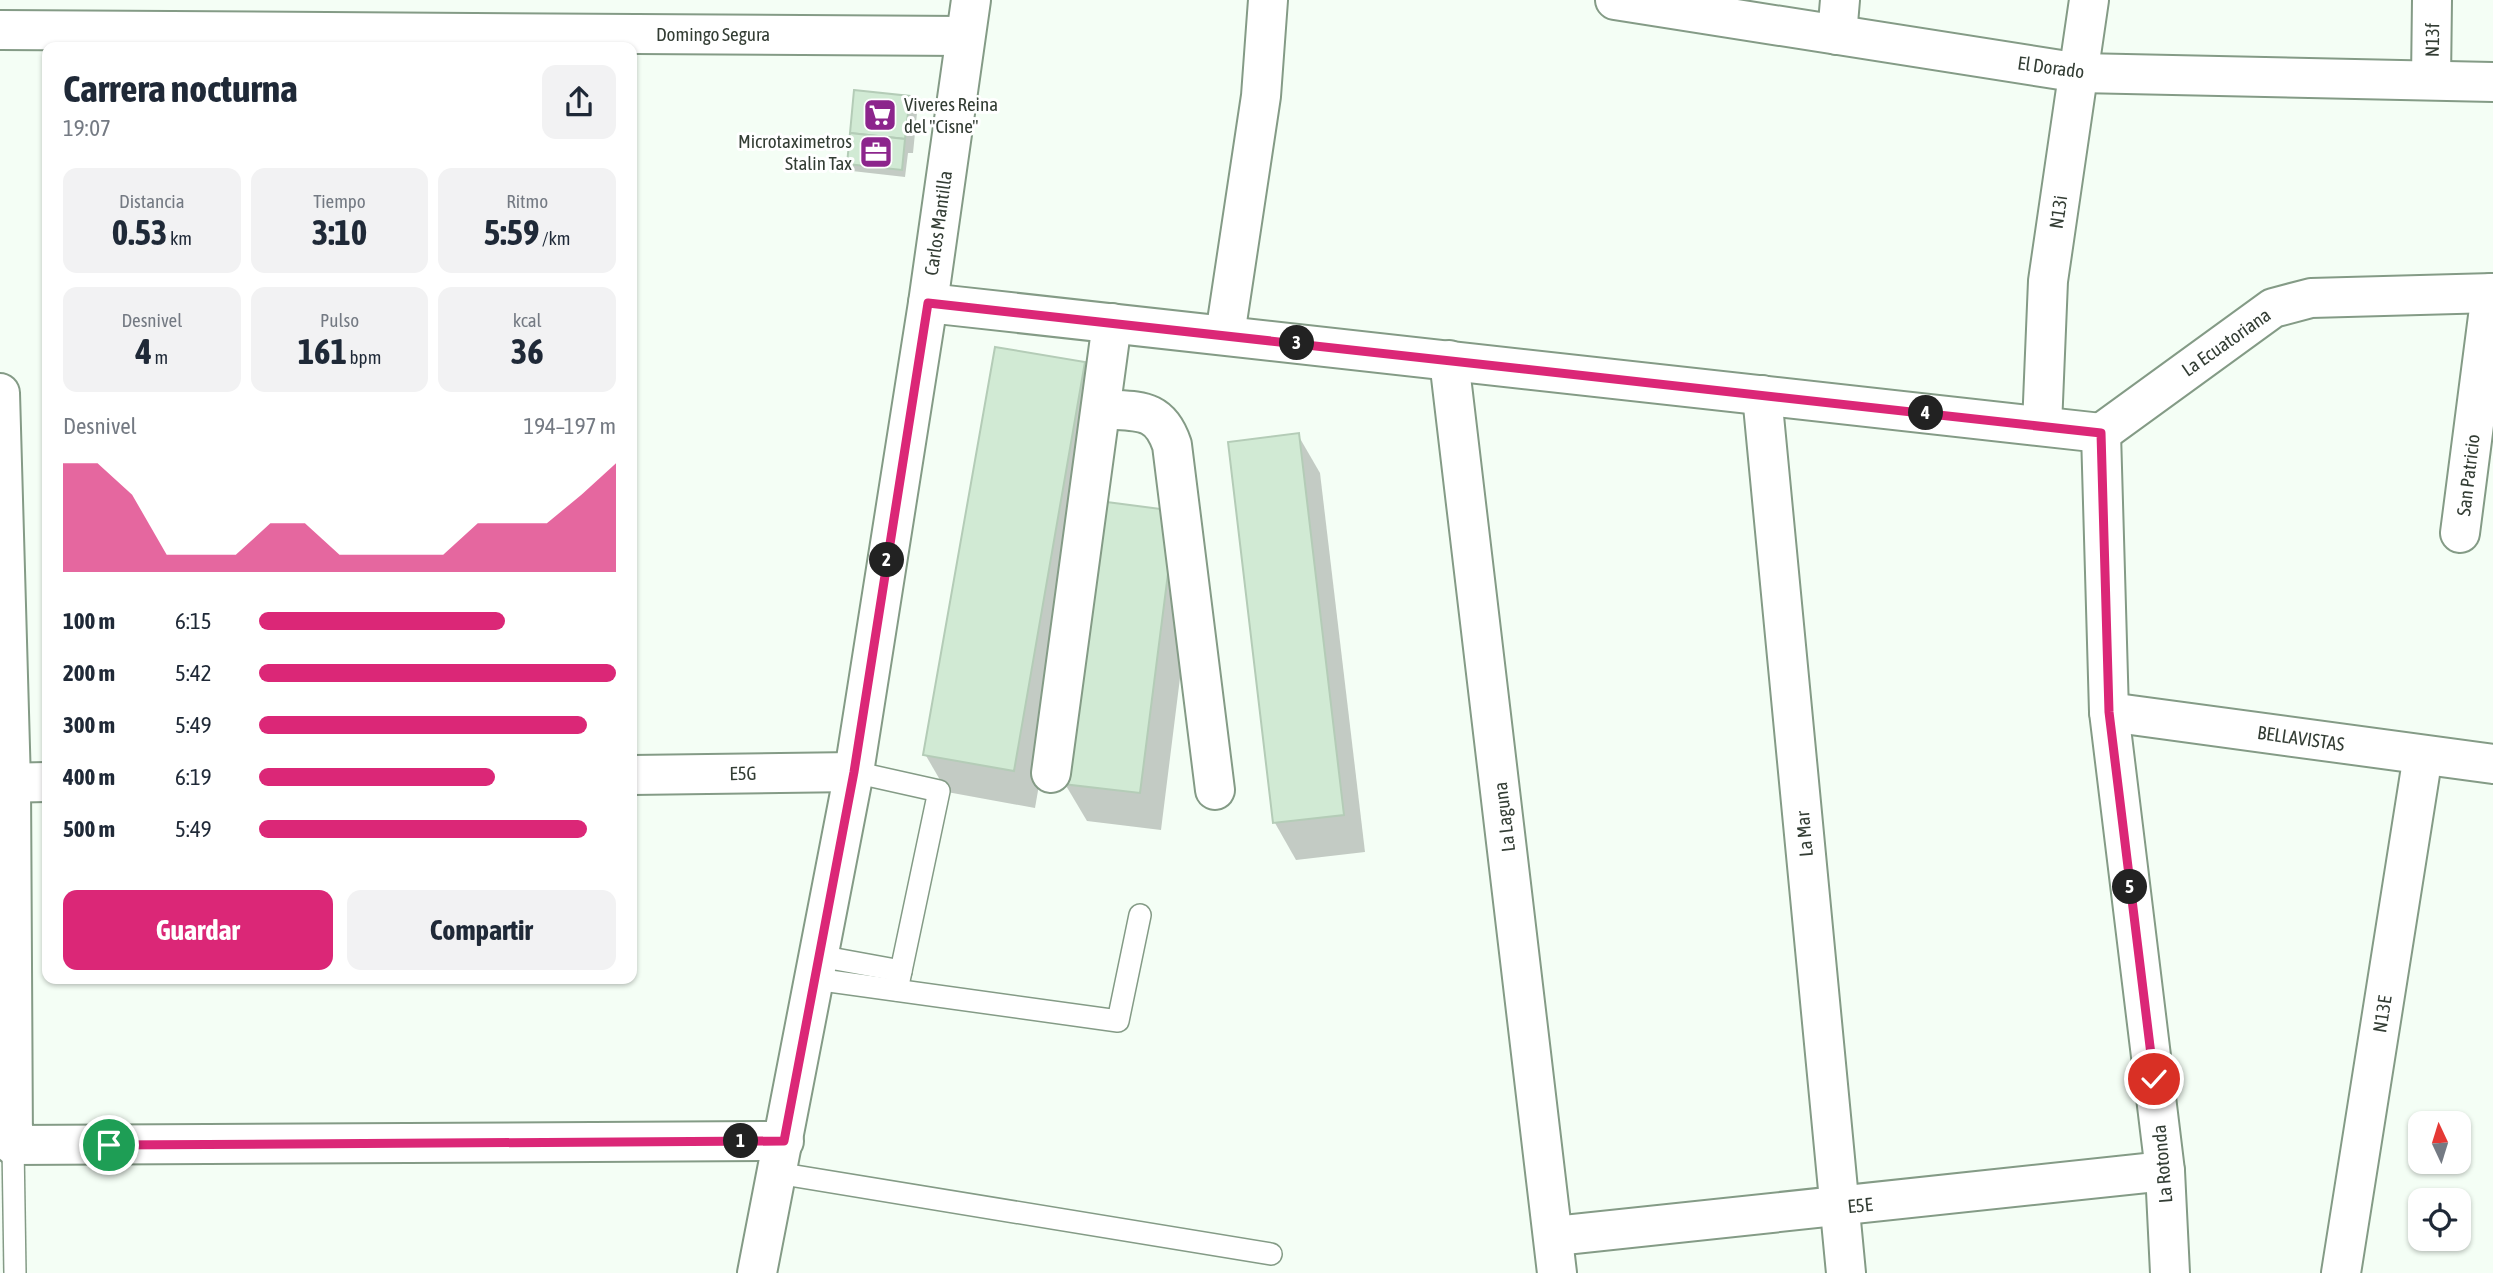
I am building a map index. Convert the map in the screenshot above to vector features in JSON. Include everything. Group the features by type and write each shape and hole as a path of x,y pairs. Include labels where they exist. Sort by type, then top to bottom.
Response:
{"street":[{"path":"1225,335 1261,96 1268,0"},
{"name":"El Dorado","path":"1615,0 1839,17 2080,72 2493,82"},
{"name":"N13i","path":"2042,426 2048,281 2089,0"},
{"name":"N13f","path":"2431,80 2432,0"},
{"name":"Domingo Segura","path":"0,30 967,18"},
{"name":"Carlos Mantilla","path":"757,1273 854,772 928,303 967,18"},
{"name":"La Ecuatoriana","path":"2101,433 2273,308 2311,298 2492,293"},
{"name":"San Patricio","path":"2460,533 2492,293"},
{"path":"928,303 2101,433"},
{"path":"1051,773 1112,323"},
{"name":"La Laguna","path":"1449,360 1556,1254"},
{"path":"0,393 19,782 13,1146 780,1157"},
{"name":"La Mar","path":"1762,395 1846,1273"},
{"path":"1101,409 1149,413 1165,425 1172,445 1215,790"},
{"name":"La Rotonda","path":"2101,433 2109,712 2165,1171 2170,1273"},
{"name":"BELLAVISTAS","path":"2109,712 2493,764"},
{"name":"N13E","path":"2342,1273 2423,755"},
{"name":"E5G","path":"637,775 854,772"},
{"name":"E5E","path":"1556,1254 1839,1208 2165,1171"}],"lane":[{"path":"854,772 939,791 899,980"},
{"path":"817,967 1118,1021 1140,915"},
{"path":"13,1146 15,1273"},
{"path":"780,1157 1270,1254"}],"building":[{"name":"Viveres Reina del \"Cisne\"","path":"854,90 910,96 905,139 850,133"},
{"name":"Microtaximetros Stalin Tax","path":"850,133 905,139 902,170 847,164"},
{"path":"995,347 1085,362 1014,771 923,755"},
{"path":"1299,433 1344,815 1273,823 1228,442"},
{"path":"1099,501 1176,511 1140,793 1063,784"}],"place":[{"name":"Viveres Reina del \"Cisne\"","path":"880,115"},
{"name":"Microtaximetros Stalin Tax","path":"876,152"}],"route":[{"path":"109,1145 784,1141 854,772 928,303 2101,433 2109,712 2154,1079"}]}
